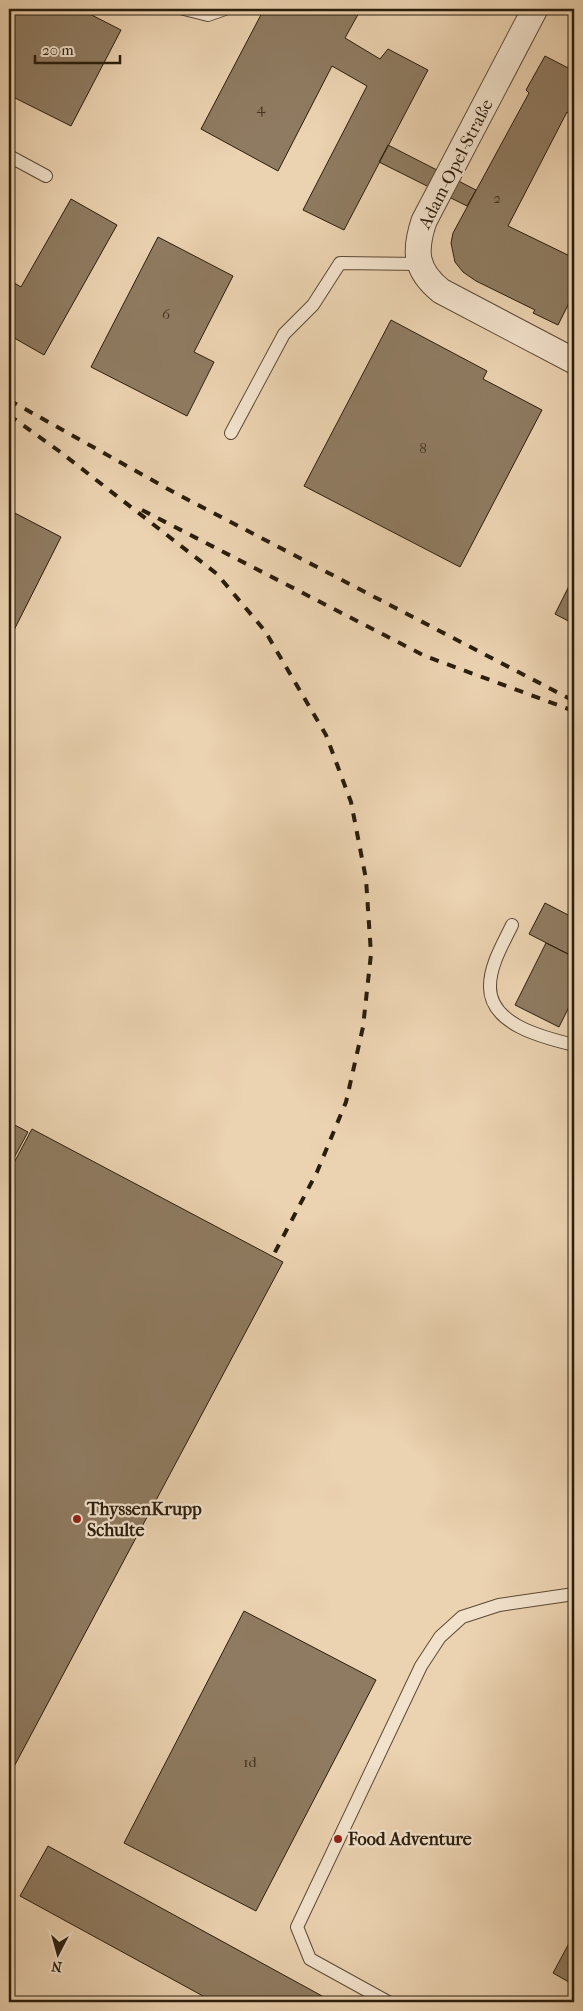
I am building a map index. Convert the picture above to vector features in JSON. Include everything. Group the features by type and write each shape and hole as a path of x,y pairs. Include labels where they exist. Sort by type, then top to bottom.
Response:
{"street":[{"name":"Adam-Opel-Straße","path":"420,264 418,246 424,221 535,9"},
{"path":"420,264 428,281 441,291 574,361"}],"lane":[{"path":"184,9 208,15 225,9"},
{"path":"9,156 46,176"},
{"path":"231,433 284,334 313,306 340,263 420,264"},
{"path":"512,925 497,954 490,987 495,1007 515,1025 540,1037 574,1045"},
{"path":"388,2002 310,1959 297,1927 421,1666 440,1637 462,1617 499,1605 574,1594"}],"building":[{"path":"9,9 80,9 121,30 71,126 9,95"},
{"path":"264,9 361,9 345,38 380,59 388,49 428,70 344,230 303,210 367,86 332,66 278,171 201,129"},
{"path":"545,56 574,71 574,109 571,115 567,112 508,226 574,258 574,293 558,325 533,313 535,310 476,281 463,272 455,262 451,243 453,233 529,93 526,90"},
{"path":"388,145 476,190 467,206 379,162"},
{"path":"71,199 117,225 44,355 9,335 9,280 21,287"},
{"path":"158,237 233,276 194,352 214,362 187,416 91,367"},
{"path":"391,320 487,371 483,379 542,410 460,567 304,486"},
{"path":"9,510 61,537 9,640"},
{"path":"574,576 574,624 555,614"},
{"path":"545,903 574,918 574,957 529,934"},
{"path":"546,943 574,957 574,997 559,1027 515,1005"},
{"path":"9,1122 28,1132 9,1167"},
{"name":"ThyssenKrupp Schulte","path":"32,1129 283,1262 9,1776 9,1172"},
{"path":"244,1611 376,1680 256,1911 124,1843"},
{"path":"48,1846 333,2002 214,2002 20,1896"},
{"path":"574,1934 574,1985 553,1973"}],"railway":[{"path":"9,400 177,494 574,701"},
{"path":"9,415 59,451 217,574 265,631 326,735 351,802 366,879 371,954 363,1027 346,1102 317,1172 274,1254"},
{"path":"142,510 425,656 574,711"}],"place":[{"name":"ThyssenKrupp Schulte","path":"77,1519"},
{"name":"Food Adventure","path":"338,1839"}]}
